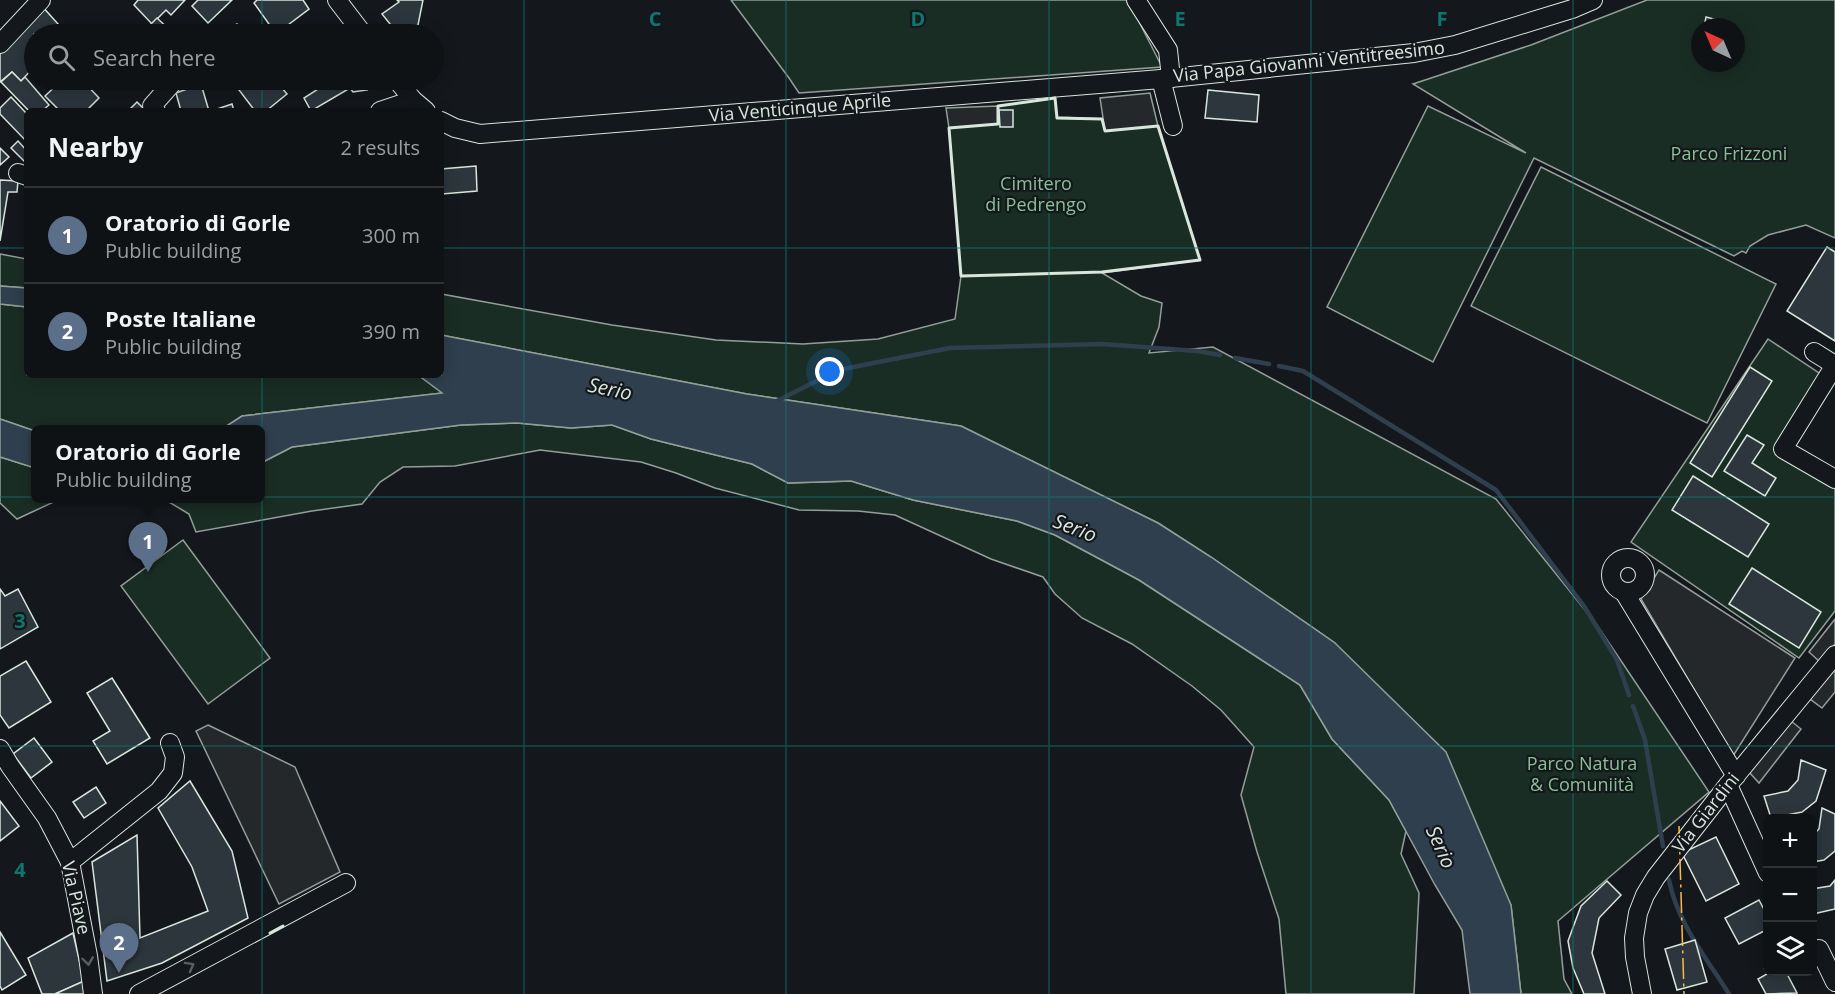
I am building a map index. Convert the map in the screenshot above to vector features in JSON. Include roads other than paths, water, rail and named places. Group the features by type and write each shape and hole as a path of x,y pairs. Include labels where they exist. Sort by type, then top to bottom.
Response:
{"street":[{"path":"0,44 41,0"},
{"path":"337,0 355,24"},
{"path":"1136,0 1168,50 1166,78 1173,126"},
{"name":"Via Papa Giovanni Ventitreesimo","path":"1166,78 1414,53 1455,45 1572,9 1593,0"},
{"name":"Via Venticinque Aprile","path":"444,122 455,128 480,134 1166,78"},
{"path":"154,108 152,106 166,90"},
{"path":"406,90 420,106"},
{"path":"404,108 420,106"},
{"path":"1814,352 1835,365 1783,449 1835,478"},
{"path":"1624,592 1732,780 1765,868"},
{"name":"Via Giardini","path":"1642,994 1634,938 1638,913 1645,895 1656,877 1732,780 1835,655"},
{"path":"70,862 159,791 172,773 175,757 170,743"},
{"name":"Via Piave","path":"0,749 48,818 70,862 93,994"},
{"path":"138,994 341,885"},
{"path":"1822,948 1835,982"}],"water":[{"path":"0,286 24,288 24,307 0,304"},
{"name":"Serio","path":"444,336 747,394 961,426 1158,523 1335,643 1446,752 1511,905 1521,994 1470,994 1462,930 1389,800 1332,739 1300,685 1139,580 1055,535 1017,521 913,500 851,481 788,483 752,464 651,439 612,425 571,428 517,423 461,425 292,447 265,461 265,425 228,425 242,416 442,393 422,378 444,378"},
{"path":"0,419 31,430 31,467 0,457"}],"waterway":[{"path":"777,401 838,370 950,348 1102,344 1197,351 1220,355"},
{"path":"1235,358 1269,364"},
{"path":"1279,366 1303,371 1496,490 1584,606 1617,660 1629,695"},
{"path":"1633,706 1645,740 1663,846"},
{"path":"1669,880 1673,896 1686,925 1729,994"}],"place":[{"name":"Oratorio di Gorle","path":"148,572"},
{"name":"Poste Italiane","path":"119,973"}],"park label":[{"name":"Parco Frizzoni","path":"1729,154"},
{"name":"Cimitero di Pedrengo","path":"1036,194"},
{"name":"Parco Natura & Comuniità","path":"1582,774"}]}
